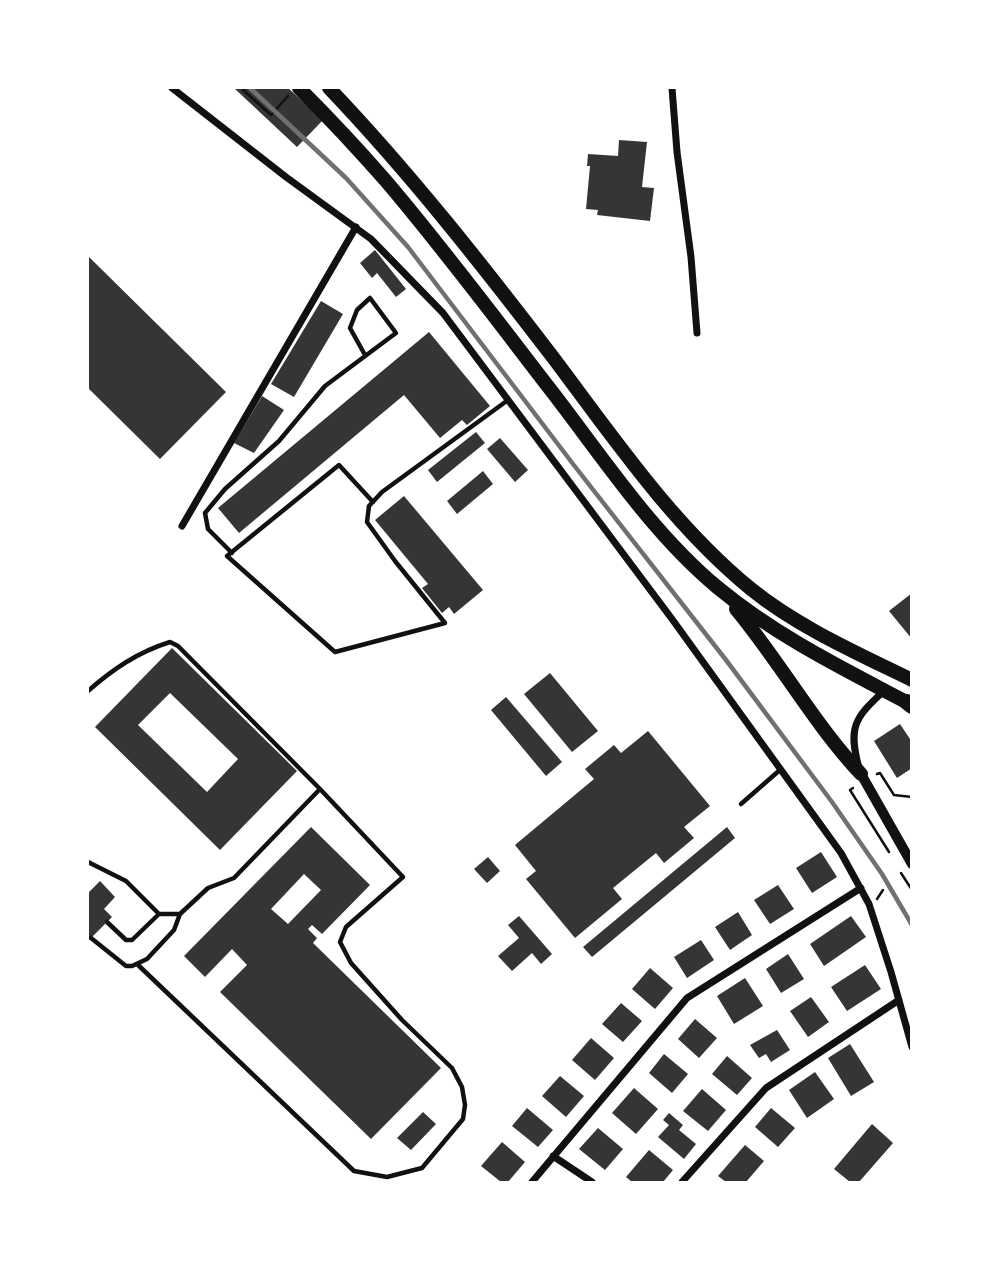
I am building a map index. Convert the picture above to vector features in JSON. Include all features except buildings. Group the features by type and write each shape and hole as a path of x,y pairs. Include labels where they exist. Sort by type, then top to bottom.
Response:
{"highway":[{"path":"329,88 396,159 449,222 622,450 691,531 750,588 778,609 912,680"},
{"path":"295,90 363,155 417,218 644,511 717,587 764,645 835,745 861,774"},
{"path":"717,587 796,644 910,704"}],"street":[{"path":"172,88 371,239 443,313 782,768 841,853 861,888 912,1047"},
{"path":"672,88 697,333"},
{"path":"182,526 356,227"},
{"path":"885,691 867,708 854,726 853,744 861,774 912,864"},
{"path":"531,1182 688,998 861,888"},
{"path":"682,1182 766,1088 899,1000"},
{"path":"553,1156 592,1182"}],"lane":[{"path":"232,553 208,529 205,513 225,489 279,441 325,386 396,332 370,298 357,310 350,328 365,355"},
{"path":"373,502 339,465 227,556 335,652 445,623 366,522 369,506 373,502 382,492 508,400"},
{"path":"88,691 109,672 147,649 170,642 178,646 403,877 346,927 340,942 351,963 402,1020 452,1068 462,1087 466,1105 463,1119 422,1168 387,1177 354,1171 137,964"},
{"path":"741,804 782,768"},
{"path":"92,938 126,966 147,959 174,930 180,914 208,888 234,878 320,789"},
{"path":"88,862 126,881 159,914"},
{"path":"107,922 126,940 132,940 159,914 180,914"}],"path":[{"path":"246,88 243,90 271,115 295,90"},
{"path":"877,775 880,773 894,796 911,796"},
{"path":"853,788 850,790 891,857"},
{"path":"898,868 912,890"},
{"path":"876,901 883,890"}],"railway":[{"path":"250,88 346,178 408,247 832,802 882,874 912,925"}]}
